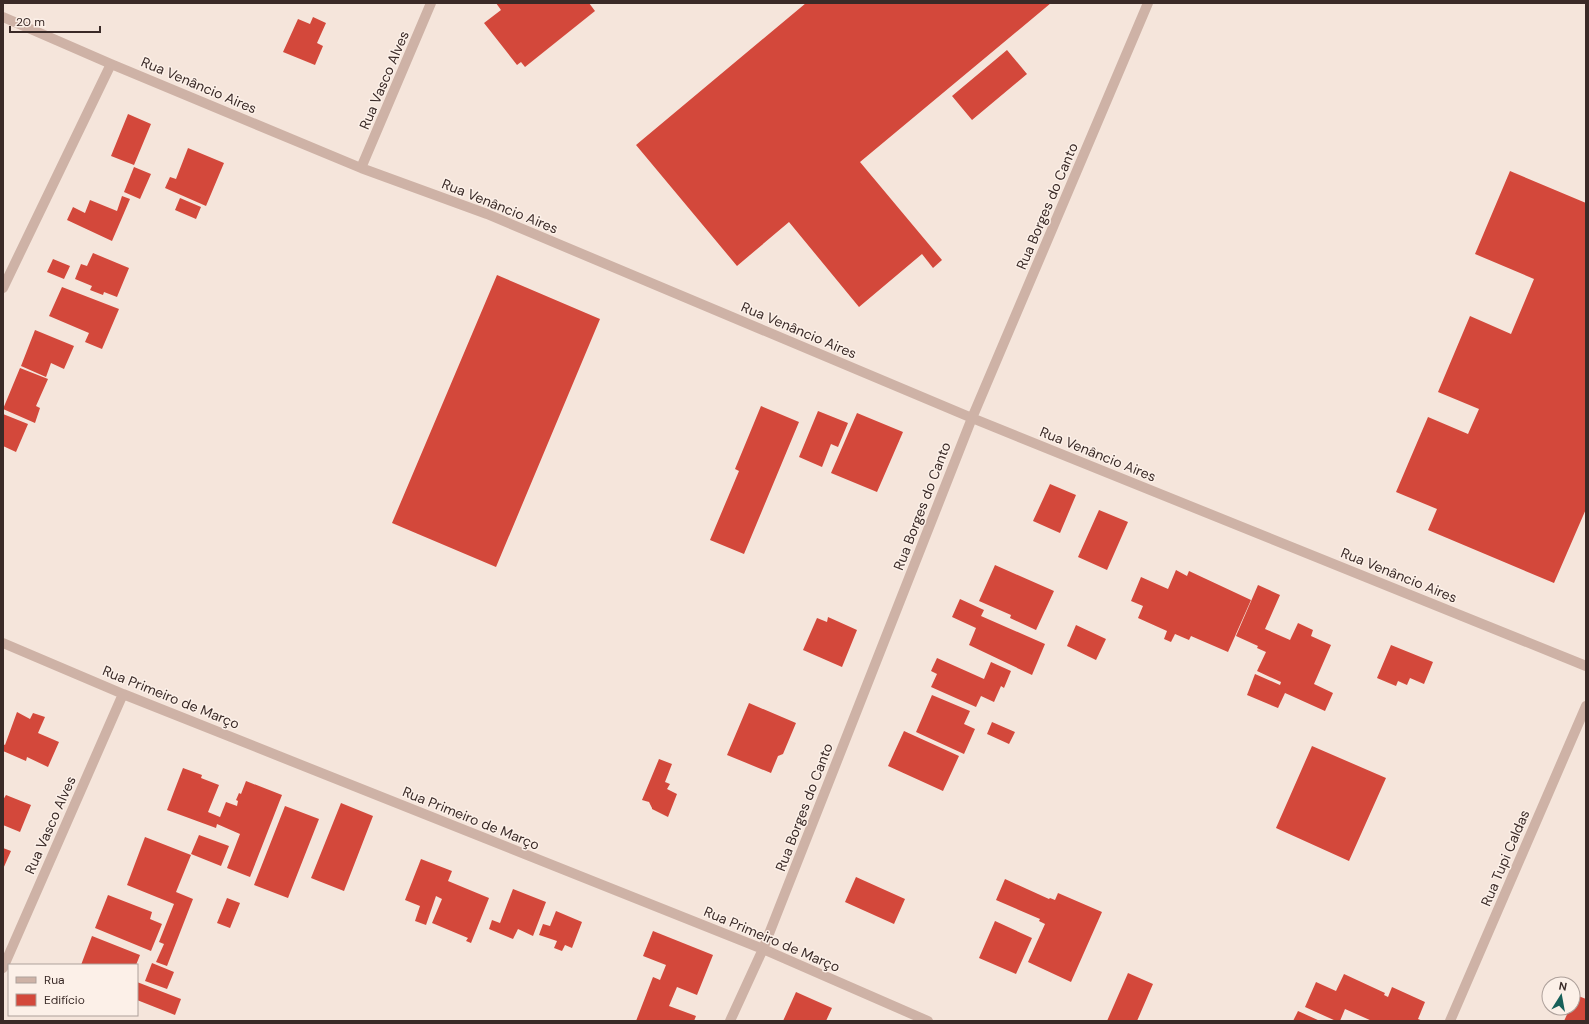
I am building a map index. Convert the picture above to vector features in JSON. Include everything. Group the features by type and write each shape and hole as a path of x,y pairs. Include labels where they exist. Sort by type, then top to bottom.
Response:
{"street":[{"name":"Rua Vasco Alves","path":"362,168 431,3"},
{"name":"Rua Borges do Canto","path":"730,1021 763,949 972,418 1148,3"},
{"name":"Rua Venâncio Aires","path":"3,17 111,64 362,168 487,214 972,418 1586,666"},
{"path":"3,288 111,64"},
{"name":"Rua Primeiro de Março","path":"3,643 123,694 763,949 928,1021"},
{"name":"Rua Vasco Alves","path":"3,968 123,694"},
{"name":"Rua Tupi Caldas","path":"1450,1021 1586,706"}],"building":[{"path":"496,3 589,3 595,11 525,67 521,62 517,65 484,23 501,10"},
{"path":"806,3 1051,3 860,162 942,260 933,268 922,254 859,307 789,222 737,266 636,145"},
{"path":"313,17 326,23 317,43 323,46 315,65 283,52 298,19 310,24"},
{"path":"1007,50 1027,74 972,120 952,96"},
{"path":"128,114 151,124 134,165 111,156"},
{"path":"188,148 224,163 206,206 165,188 170,177 176,179"},
{"path":"134,167 151,174 140,199 124,192"},
{"path":"1510,171 1586,203 1586,509 1554,583 1428,530 1437,509 1396,492 1428,417 1468,434 1479,409 1438,392 1470,316 1511,334 1534,279 1475,254"},
{"path":"122,196 130,199 112,241 67,220 73,207 85,213 90,200 117,211"},
{"path":"180,198 201,207 196,219 175,210"},
{"path":"93,253 129,268 117,297 104,292 103,295 90,290 92,286 75,279 81,264 87,266"},
{"path":"53,259 70,266 64,279 47,272"},
{"path":"497,275 600,319 496,567 392,523"},
{"path":"62,287 119,309 102,349 85,342 89,333 49,316"},
{"path":"35,330 74,346 64,369 51,363 46,377 21,366"},
{"path":"20,368 48,379 36,406 40,408 35,423 3,409"},
{"path":"761,406 799,422 744,554 710,540 739,471 735,469"},
{"path":"818,411 848,423 838,447 831,444 822,467 799,457"},
{"path":"857,413 903,432 877,492 831,473"},
{"path":"3,414 28,424 16,452 3,446"},
{"path":"1050,484 1076,495 1060,533 1033,521"},
{"path":"1099,510 1128,522 1107,570 1078,557"},
{"path":"995,565 1054,591 1036,630 1010,618 1011,615 979,601"},
{"path":"1176,570 1187,576 1189,571 1251,600 1228,652 1191,636 1189,640 1175,634 1171,642 1164,639 1167,631 1138,618 1143,606 1131,601 1141,577 1168,589"},
{"path":"1258,585 1280,595 1265,629 1290,640 1298,623 1313,630 1311,636 1331,645 1314,684 1333,693 1325,711 1285,693 1278,708 1247,695 1255,674 1280,685 1281,682 1257,671 1266,652 1257,648 1258,646 1236,636"},
{"path":"960,599 984,610 981,616 1045,644 1032,675 969,645 976,628 952,617"},
{"path":"828,617 857,630 842,667 803,650 817,618 827,622"},
{"path":"1076,625 1106,639 1096,660 1067,646"},
{"path":"1391,645 1433,662 1424,684 1410,678 1407,685 1398,681 1396,686 1377,678"},
{"path":"937,658 984,679 991,662 1011,671 1004,688 1001,686 994,702 981,696 976,707 931,687 937,674 931,671"},
{"path":"932,695 970,711 964,724 975,729 964,754 916,732"},
{"path":"749,703 796,723 783,754 778,756 771,773 727,755"},
{"path":"17,712 30,719 33,713 45,717 38,733 59,742 48,767 27,757 26,761 3,751 3,744 5,745"},
{"path":"992,722 1015,732 1009,744 987,734"},
{"path":"904,731 959,756 943,791 888,766"},
{"path":"1312,746 1386,778 1349,861 1276,828"},
{"path":"659,759 672,764 665,782 670,784 667,789 677,794 668,817 652,809 649,802 642,800"},
{"path":"183,768 202,775 201,778 219,785 208,812 220,817 226,802 237,806 238,801 236,800 239,793 241,794 246,781 282,795 250,877 227,868 240,834 217,824 216,828 167,810"},
{"path":"6,795 31,805 20,832 3,825 3,800"},
{"path":"341,803 373,816 344,891 311,878"},
{"path":"285,806 319,819 288,898 254,885"},
{"path":"199,835 229,846 221,866 191,854"},
{"path":"145,837 191,855 176,892 193,899 167,966 156,962 164,944 159,942 174,904 127,885"},
{"path":"3,848 11,851 3,869"},
{"path":"421,859 452,871 448,881 489,898 471,943 466,941 468,938 432,923 442,899 436,896 426,925 415,921 420,906 405,900"},
{"path":"856,877 905,899 894,924 845,902"},
{"path":"1005,879 1049,899 1055,900 1058,893 1102,912 1071,982 1028,962 1045,924 1039,921 1040,919 996,900"},
{"path":"513,889 546,902 533,936 518,929 513,939 489,929 492,920 500,923"},
{"path":"108,895 152,912 150,919 162,924 151,951 95,928"},
{"path":"227,898 240,903 230,928 217,923"},
{"path":"556,911 582,922 572,948 565,945 562,951 554,948 557,941 539,935 543,924 550,926"},
{"path":"995,921 1032,938 1016,974 979,958"},
{"path":"653,931 713,955 697,995 677,987 669,1006 696,1016 694,1021 636,1021 653,977 660,980 666,965 643,956"},
{"path":"92,936 140,955 136,964 81,964"},
{"path":"152,963 174,972 167,989 145,981"},
{"path":"1128,973 1153,984 1137,1021 1107,1021"},
{"path":"1344,974 1385,993 1384,995 1388,997 1392,987 1425,1002 1418,1019 1423,1021 1372,1021 1345,1009 1340,1021 1336,1021 1305,1007 1316,982 1336,991"},
{"path":"138,982 181,999 175,1015 138,1000"},
{"path":"796,992 832,1008 826,1021 783,1021"},
{"path":"1581,997 1586,999 1586,1021 1564,1021 1566,1016 1581,1016"},
{"path":"1298,1011 1320,1021 1293,1021"}]}
